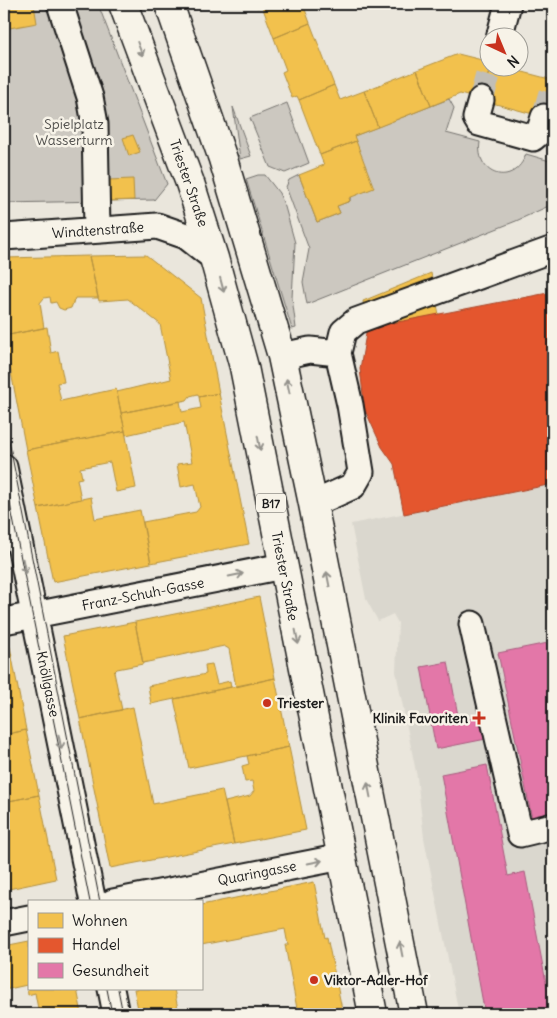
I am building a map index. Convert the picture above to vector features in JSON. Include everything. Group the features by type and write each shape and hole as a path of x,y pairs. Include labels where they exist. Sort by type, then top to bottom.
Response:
{"main road":[{"name":"Triester Straße","path":"122,4 190,183 214,258 244,367 373,1014"},
{"path":"170,4 223,159 282,356 314,504 414,1014"}],"street":[{"path":"60,4 90,97 95,124 97,230"},
{"path":"501,28 508,4"},
{"path":"481,100 476,118 479,124 533,138 539,133 544,117"},
{"name":"Windtenstraße","path":"4,237 157,226 186,236 214,258"},
{"path":"314,504 353,486 361,472 350,405 338,353 343,332 356,321 553,249"},
{"path":"282,356 310,350 338,353"},
{"name":"Knöllgasse","path":"4,467 93,900"},
{"name":"Franz-Schuh-Gasse","path":"4,622 283,566"},
{"path":"472,624 520,834 553,826"},
{"name":"Quaringasse","path":"123,900 342,857"},
{"path":"4,923 28,918"},
{"path":"111,990 116,1014"}],"shaded area":[{"name":"Klinik Favoriten","path":"553,484 553,1014 459,1014 424,838 417,777 396,672 398,623 393,614 378,621 366,599 351,524"}],"green space":[{"name":"Spielplatz Wasserturm","path":"4,4 98,4 167,184 154,200 4,203"},
{"path":"449,99 454,108 446,133 480,142 480,154 483,163 489,170 497,174 505,174 513,171 520,165 526,154 550,161 553,153 553,204 516,221 307,304 303,282 309,249 286,187 289,180 299,175 317,222 340,213 337,206 350,201 354,136"},
{"path":"287,103 309,163 285,173 270,167 250,118"},
{"path":"233,107 251,156 240,159"},
{"path":"265,175 279,193 295,243 292,298 296,328 292,329 246,179"}],"building: Wohnen":[{"path":"4,4 38,4 34,5 37,23 4,29"},
{"path":"256,4 303,4 310,23 274,38 262,6 257,7"},
{"path":"310,23 334,85 299,100 297,96 292,98 282,72 286,70 274,38"},
{"path":"458,54 480,60 480,78 487,78 481,100 460,94 431,106 417,70"},
{"path":"417,70 431,106 378,127 364,91"},
{"path":"530,74 553,80 544,117 481,100 487,78 530,78"},
{"path":"334,85 340,100 364,91 378,127 354,136 356,141 320,155 299,100"},
{"path":"553,86 553,119 544,117"},
{"path":"133,135 140,152 129,156 123,138"},
{"path":"356,141 374,188 349,198 350,201 337,206 340,213 317,222 299,175 324,165 320,155"},
{"path":"133,179 134,200 109,201 108,180"},
{"path":"146,255 201,298 219,393 199,397 198,394 190,396 187,400 121,413 117,392 171,379 160,324 128,299 99,301 89,256"},
{"path":"89,256 98,298 75,298 71,308 64,310 59,308 56,302 51,303 50,297 44,298 40,303 44,328 4,336 4,258"},
{"path":"431,273 439,315 367,328 363,301"},
{"path":"47,327 51,353 58,351 64,382 57,383 61,401 116,389 125,431 26,450 4,336"},
{"path":"219,393 249,544 151,563 143,522 196,512 200,507 195,484 181,487 177,464 192,462 184,422 126,435 121,413 180,401 182,412 201,408 199,397"},
{"path":"125,431 136,488 116,492 110,462 80,468 82,478 77,479 81,499 38,508 26,450"},
{"path":"91,497 95,519 140,510 151,563 53,582 38,508"},
{"path":"259,597 275,678 236,687 229,649 224,646 143,663 135,622"},
{"path":"135,622 143,664 117,669 114,672 122,710 80,719 63,636"},
{"path":"10,647 26,730 4,735 4,648"},
{"path":"212,664 217,684 230,681 231,687 151,704 148,686 206,674 205,665"},
{"path":"275,678 289,747 189,768 174,699"},
{"path":"133,707 153,804 222,790 234,844 110,868 80,719"},
{"path":"26,730 39,795 4,802 4,735"},
{"path":"289,747 306,830 234,844 225,802 250,796 254,791 252,781 245,782 242,766 249,764 247,756"},
{"path":"39,795 56,879 4,890 4,802"},
{"name":"Viktor-Adler-Hof","path":"314,882 343,1014 298,1014 285,945 288,945 285,929 202,945 202,905"},
{"path":"28,941 28,990 77,990 82,1014 39,1014 35,993 28,995 27,985 4,990 4,946"},
{"path":"134,990 174,990 179,1014 139,1014"}],"building: Handel":[{"path":"553,292 553,484 404,514 394,464 382,447 365,410 360,369 367,328"}],"building: Gesundheit":[{"path":"553,642 553,814 532,819 498,653"},
{"path":"448,662 459,721 482,716 486,739 436,749 421,667"},
{"path":"487,765 508,876 525,872 552,1014 485,1014 441,774"}],"tunnel":[{"path":"481,100 487,78"},
{"path":"544,117 553,86"}],"tram line":[{"path":"4,416 100,900"},
{"path":"4,474 90,900"},
{"path":"107,990 112,1014"},
{"path":"118,990 123,1014"}],"place":[{"name":"Triester","path":"267,703"},
{"name":"Klinik Favoriten","path":"479,718"},
{"name":"Viktor-Adler-Hof","path":"314,980"}]}
